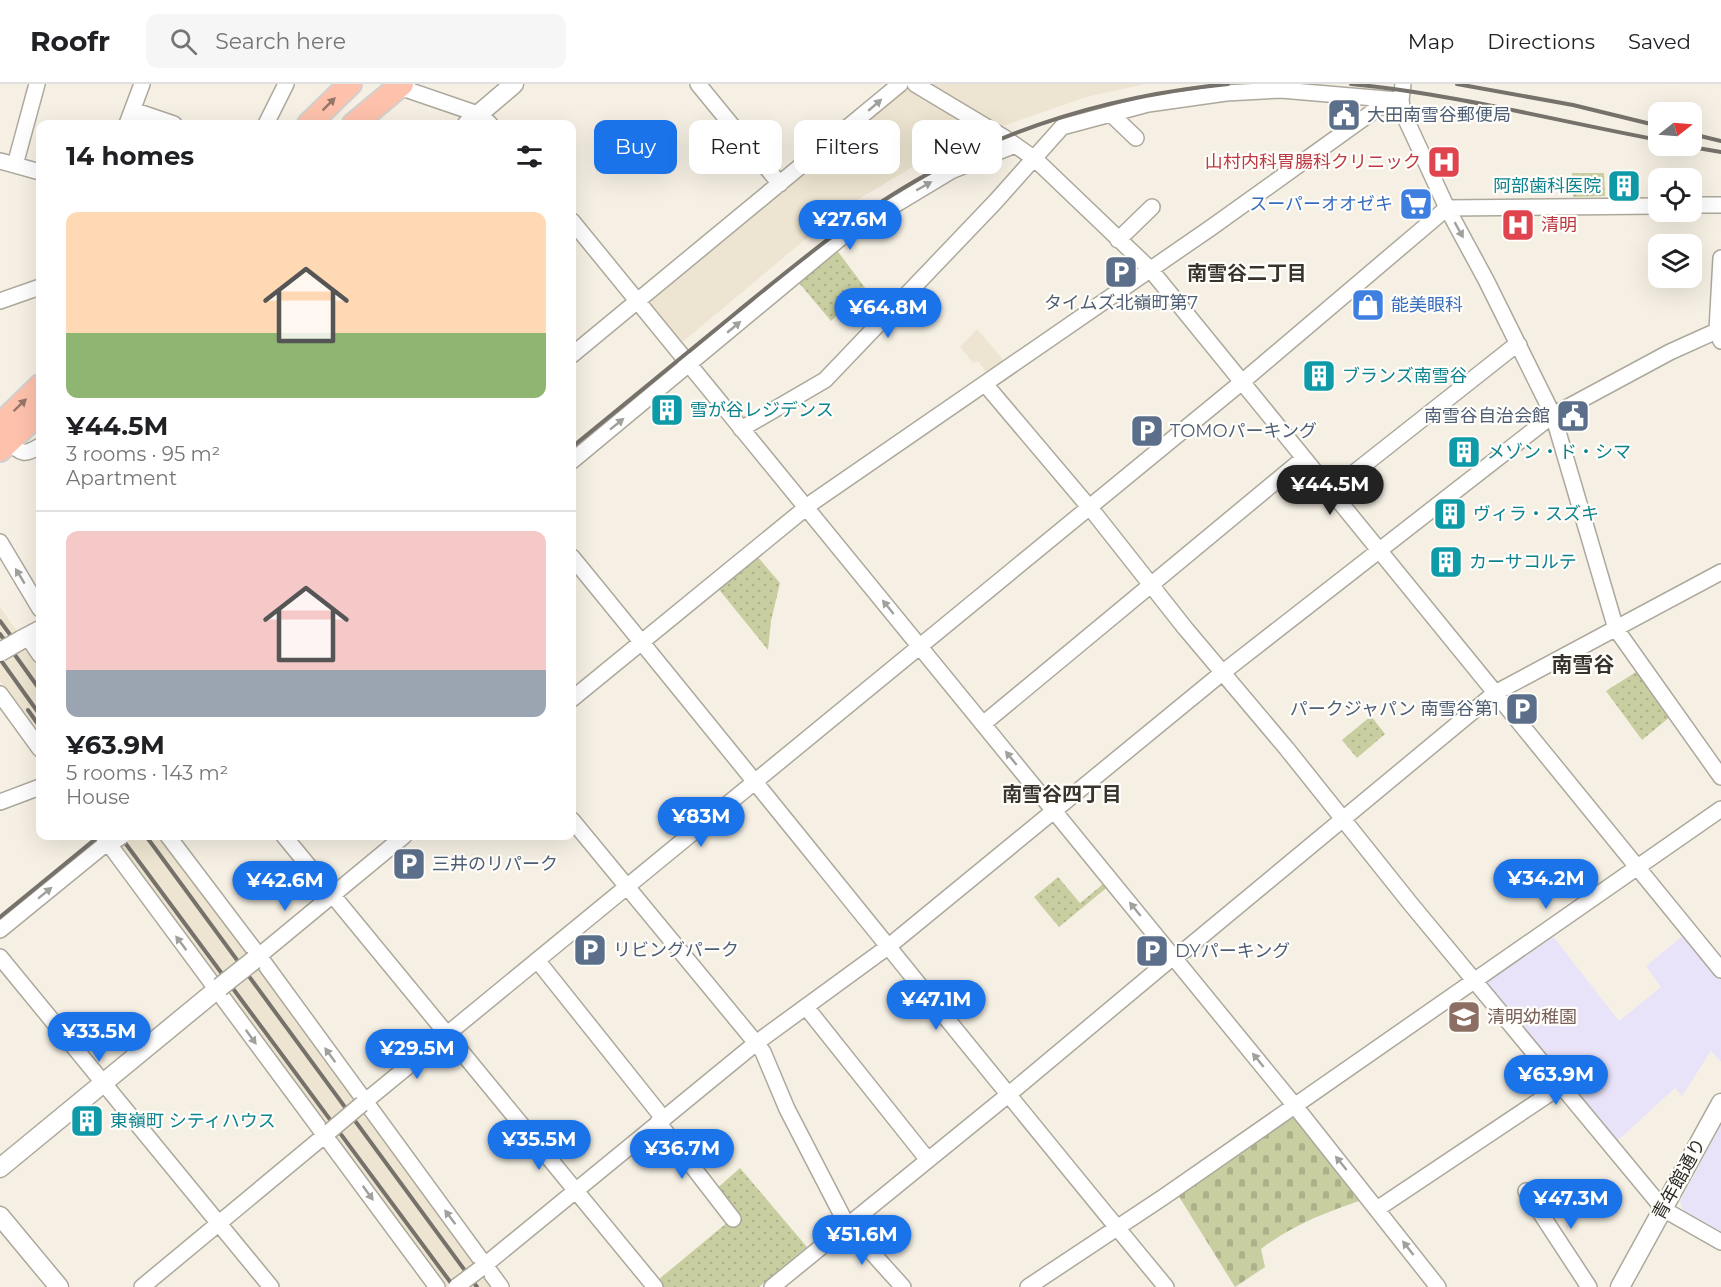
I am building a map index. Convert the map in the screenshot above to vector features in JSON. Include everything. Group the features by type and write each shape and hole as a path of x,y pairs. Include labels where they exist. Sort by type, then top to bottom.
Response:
{"main road":[{"path":"313,120 350,84"},
{"path":"344,120 393,85"},
{"path":"358,120 393,85"},
{"path":"3,439 36,392"},
{"path":"3,439 36,415"}],"street":[{"path":"36,171 8,163 37,84"},
{"path":"142,84 130,117 149,120"},
{"path":"268,120 286,84"},
{"path":"479,120 514,84"},
{"path":"698,84 780,184"},
{"path":"576,352 900,84"},
{"path":"915,84 1035,159 1150,269 1721,970"},
{"path":"1403,84 1401,100 1403,113 1447,208 1553,415 1616,629 1721,777"},
{"path":"393,85 476,120"},
{"path":"741,429 825,380 1035,159 1062,127 1148,104 1226,93 1316,92 1401,100"},
{"path":"576,696 806,507 1378,108 1401,100"},
{"path":"1111,114 1137,138"},
{"path":"576,458 843,236 951,171 1015,145"},
{"path":"1702,205 1721,205"},
{"path":"142,1287 1242,382 1447,208 1648,206"},
{"path":"1118,240 1152,207"},
{"path":"576,226 1295,1106 1438,1287"},
{"path":"456,1287 756,1043 889,946 1222,673 1553,415 1670,352 1720,333 1721,258"},
{"path":"0,301 36,288"},
{"path":"1331,490 1512,348 1519,345"},
{"path":"985,384 1344,818 1474,981 1663,1209 1721,1242"},
{"path":"3,439 20,452 25,453 36,448"},
{"path":"983,724 1304,458"},
{"path":"0,542 36,602"},
{"path":"576,563 1166,1287"},
{"path":"772,1287 1495,693 1721,572"},
{"path":"0,652 29,635"},
{"path":"0,694 36,744"},
{"path":"0,802 36,788"},
{"path":"1029,1287 1295,1106 1721,809"},
{"path":"576,825 763,1052 787,1109 847,1225 903,1287"},
{"path":"0,930 110,840"},
{"path":"113,840 218,988 328,1133 437,1287"},
{"path":"171,840 483,1266 501,1287"},
{"path":"287,840 655,1287"},
{"path":"0,1168 399,840"},
{"path":"0,957 270,1287"},
{"path":"537,960 733,1219"},
{"path":"806,1007 928,1160"},
{"path":"1377,1209 1491,1138 1561,1086"},
{"name":"青年館通り","path":"1620,1287 1721,1103"},
{"path":"1526,1191 1589,1287"},
{"path":"0,1216 59,1287"}],"shaded area":[{"path":"932,84 1146,84 1086,97 1002,126 1002,120 989,120"},
{"path":"903,90 910,90 962,120 912,120 912,167 852,203 819,228 680,344 645,302 801,174 900,174 900,120 866,120"},
{"path":"977,329 1007,364 989,376 978,361 973,363 960,347"},
{"path":"0,607 36,658 36,731 0,681"},
{"path":"116,840 166,840 495,1287 447,1287"},
{"path":"1685,934 1721,980 1721,1062 1711,1051 1682,1096 1675,1088 1615,1143 1483,982 1552,935 1619,1021 1661,987 1646,966"},
{"path":"1721,1125 1721,1234 1684,1212 1680,1201"}],"green space":[{"path":"1572,173 1604,173 1605,196 1573,197"},
{"path":"833,245 866,289 831,321 794,277"},
{"path":"756,555 780,583 771,621 768,650 717,587"},
{"path":"1639,670 1671,716 1642,740 1606,691"},
{"path":"1371,716 1385,734 1357,758 1342,740"},
{"path":"1058,877 1080,903 1107,881 1110,885 1059,927 1034,897"},
{"path":"1295,1114 1362,1200 1309,1220 1272,1241 1261,1249 1265,1267 1235,1287 1178,1195"},
{"path":"740,1168 807,1247 759,1287 663,1287 658,1280 734,1217 714,1191"}],"railway":[{"path":"576,444 809,254 884,200 937,169 1006,137 1078,112 1153,95 1228,84"},
{"path":"1351,84 1429,94 1648,138"},
{"path":"1457,84 1573,105 1648,123"},
{"path":"1702,136 1721,141"},
{"path":"1702,149 1721,152"},
{"path":"0,621 14,640"},
{"path":"0,634 36,684"},
{"path":"0,659 36,709"},
{"path":"28,710 36,721"},
{"path":"0,917 94,840"},
{"path":"123,840 454,1287"},
{"path":"149,840 477,1287"}],"place":[{"name":"大田南雪谷郵便局","path":"1344,115"},
{"name":"山村内科胃腸科クリニック","path":"1444,162"},
{"name":"阿部歯科医院","path":"1624,186"},
{"name":"スーパーオオゼキ","path":"1416,204"},
{"name":"清明","path":"1518,225"},
{"name":"タイムズ北嶺町第7","path":"1121,272"},
{"name":"能美眼科","path":"1368,305"},
{"name":"ブランズ南雪谷","path":"1319,376"},
{"name":"雪が谷レジデンス","path":"667,410"},
{"name":"南雪谷自治会館","path":"1573,416"},
{"name":"TOMOパーキング","path":"1147,431"},
{"name":"メゾン・ド・シマ","path":"1464,452"},
{"name":"ヴィラ・スズキ","path":"1450,514"},
{"name":"カーサコルテ","path":"1446,562"},
{"name":"パークジャパン 南雪谷第1","path":"1522,709"},
{"name":"三井のリパーク","path":"409,864"},
{"name":"リビングパーク","path":"590,950"},
{"name":"DYパーキング","path":"1152,951"},
{"name":"清明幼稚園","path":"1464,1017"},
{"name":"東嶺町 シティハウス","path":"87,1121"}],"district":[{"name":"南雪谷二丁目","path":"1247,273"},
{"name":"南雪谷","path":"1583,665"},
{"name":"南雪谷四丁目","path":"1062,794"}]}
